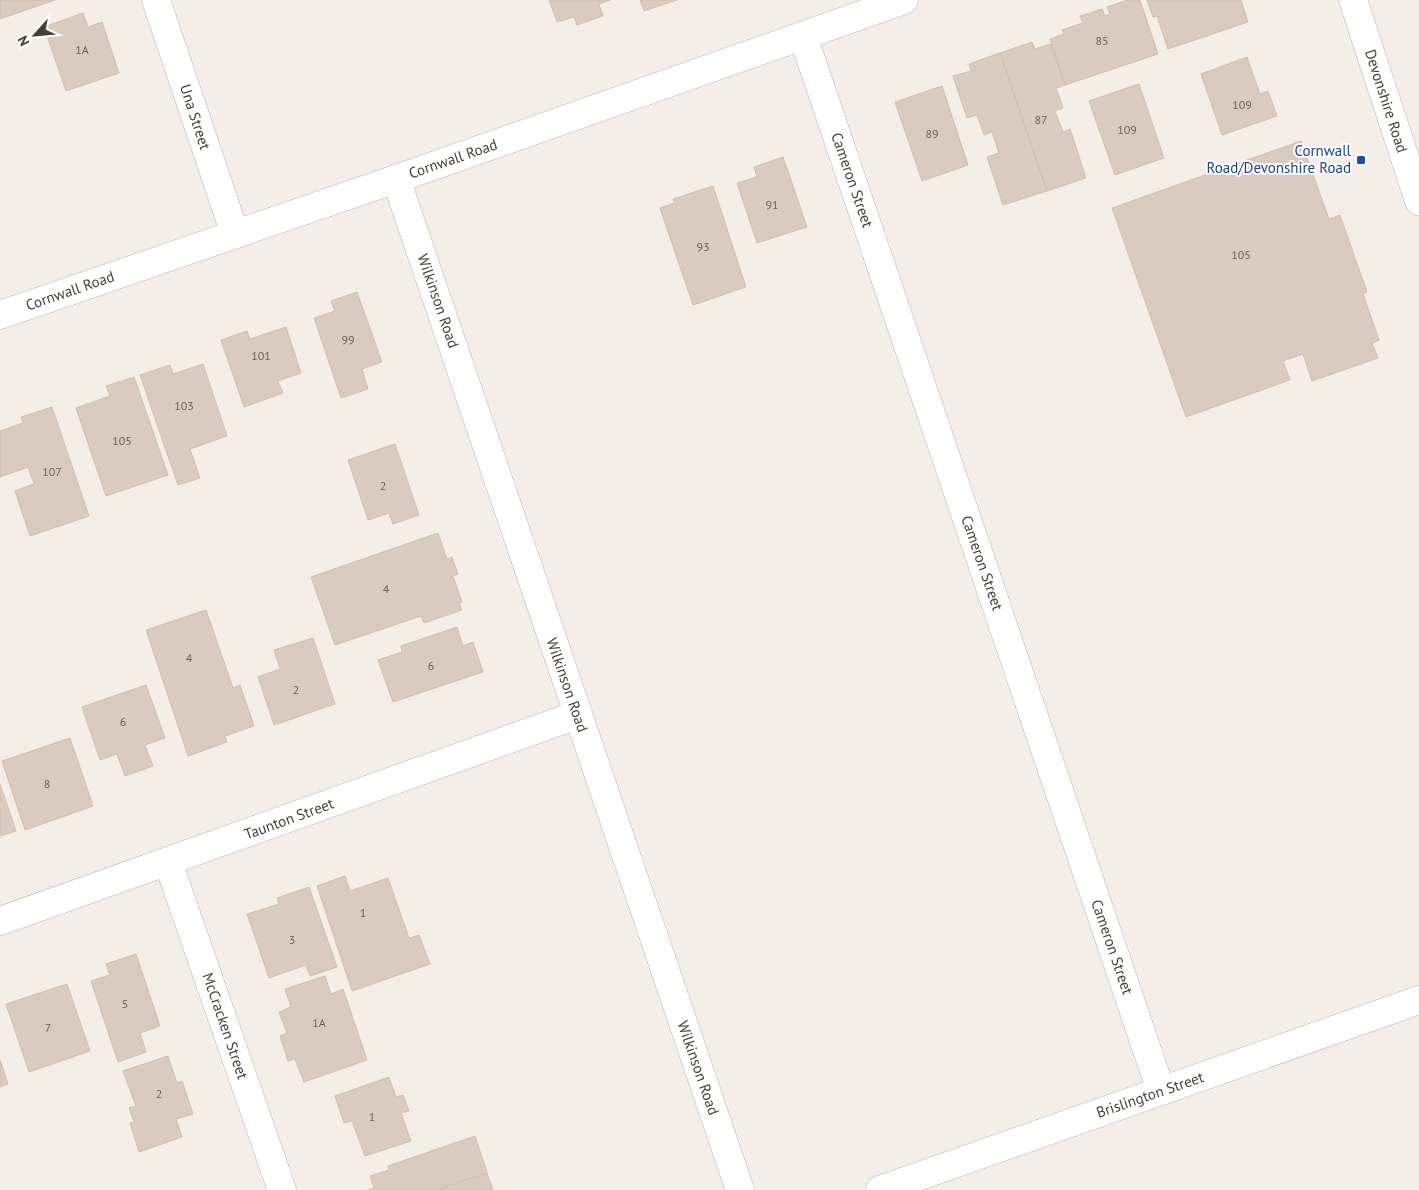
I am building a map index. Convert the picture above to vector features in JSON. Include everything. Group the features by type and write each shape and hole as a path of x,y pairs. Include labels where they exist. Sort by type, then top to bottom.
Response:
{"street":[{"name":"Una Street","path":"156,0 235,234"},
{"name":"Cornwall Road","path":"0,315 904,0"},
{"name":"Devonshire Road","path":"1353,0 1419,201"},
{"name":"Cameron Street","path":"803,36 1161,1091"},
{"name":"Wilkinson Road","path":"396,178 740,1190"},
{"name":"Taunton Street","path":"0,921 577,715"},
{"name":"McCracken Street","path":"168,862 282,1190"},
{"name":"Brislington Street","path":"880,1190 1419,1000"}],"building":[{"path":"0,0 55,0 0,19"},
{"path":"549,0 610,0 599,4 603,16 577,25 574,17 557,22"},
{"path":"640,0 677,0 644,11"},
{"path":"1128,0 1140,0 1158,54 1065,85 1050,39 1064,34 1062,30 1083,23 1080,16 1102,9 1105,16 1110,14 1107,7"},
{"path":"1147,0 1241,0 1248,22 1168,49 1157,16 1153,17"},
{"path":"83,13 88,27 102,22 119,73 66,91 44,27"},
{"path":"1032,42 1035,49 1051,44 1065,85 1056,88 1063,108 1055,111 1063,132 1070,129 1086,178 1047,191 1000,53"},
{"path":"1000,53 1047,191 1003,205 987,157 999,153 992,132 984,135 977,115 967,118 953,76 971,71 969,64"},
{"path":"1247,57 1260,94 1268,91 1277,116 1222,135 1201,74"},
{"path":"1139,84 1164,158 1115,175 1089,101"},
{"path":"942,86 968,165 922,181 895,102"},
{"path":"1301,141 1329,219 1340,215 1367,292 1363,294 1379,340 1372,343 1378,358 1312,381 1303,354 1283,361 1290,380 1186,417 1112,208"},
{"path":"783,157 807,227 757,243 737,183 757,177 754,167"},
{"path":"713,186 746,287 693,305 660,208 675,203 673,199"},
{"path":"357,292 382,362 362,369 368,389 341,398 314,318 335,311 331,301"},
{"path":"286,327 301,373 278,381 283,393 244,407 221,340 247,331 250,339"},
{"path":"203,364 227,436 190,449 200,478 178,485 140,375 170,365 173,374"},
{"path":"134,377 168,475 106,496 76,408 110,396 106,386"},
{"path":"52,407 89,516 30,536 15,491 34,484 28,467 0,477 0,431 23,423 21,417"},
{"path":"395,444 419,515 393,524 389,513 368,520 348,460"},
{"path":"438,533 447,559 452,557 458,574 453,576 462,602 459,603 462,610 424,623 421,616 335,645 311,577"},
{"path":"206,610 233,688 240,685 254,726 225,736 227,742 188,756 146,630"},
{"path":"457,627 463,646 473,642 483,672 393,702 378,660 402,652 401,646"},
{"path":"313,638 335,704 274,725 258,677 280,669 274,650"},
{"path":"146,685 165,738 145,745 153,766 125,776 117,754 100,760 82,707"},
{"path":"70,738 93,806 25,830 2,761"},
{"path":"0,784 16,831 0,836"},
{"path":"345,876 350,891 388,878 409,938 419,935 430,964 352,991 317,886"},
{"path":"309,887 337,967 310,976 306,965 269,978 247,914 279,904 277,898"},
{"path":"136,954 160,1026 140,1033 146,1052 118,1062 91,981 110,975 106,964"},
{"path":"325,976 331,994 343,989 367,1060 304,1082 295,1059 288,1061 280,1036 287,1033 279,1012 291,1007 285,989"},
{"path":"67,984 90,1051 29,1072 6,1004"},
{"path":"168,1056 177,1083 182,1081 193,1114 176,1119 182,1137 139,1152 130,1123 134,1122 129,1108 136,1106 123,1071"},
{"path":"0,1060 8,1084 0,1087"},
{"path":"389,1077 396,1097 403,1095 409,1111 401,1113 411,1141 365,1156 352,1121 344,1123 335,1096"},
{"path":"475,1136 487,1173 437,1190 367,1190 374,1188 370,1176 389,1170 388,1166"},
{"path":"487,1173 493,1190 437,1190"}],"place":[{"name":"Cornwall Road/Devonshire Road","path":"1361,160"}]}
